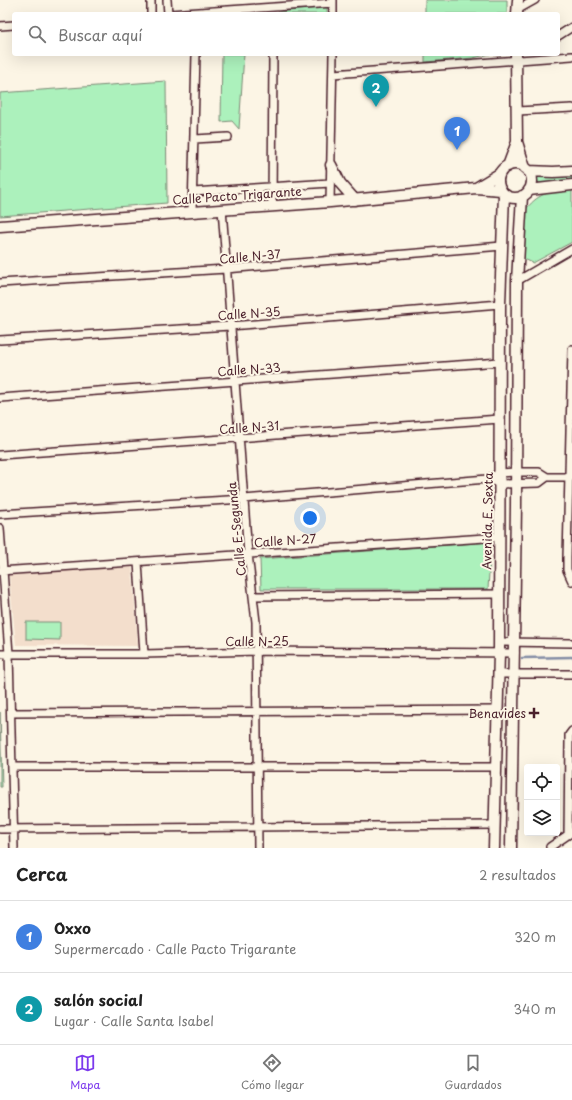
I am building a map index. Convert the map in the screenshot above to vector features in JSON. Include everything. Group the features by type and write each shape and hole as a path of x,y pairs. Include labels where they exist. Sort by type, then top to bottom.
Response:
{"street":[{"path":"151,0 151,12"},
{"path":"167,0 169,12"},
{"path":"518,8 535,0"},
{"path":"222,12 273,10 333,1 333,12"},
{"path":"0,26 12,25"},
{"path":"560,35 572,26"},
{"path":"192,211 196,56"},
{"path":"272,56 272,206"},
{"path":"330,202 333,56"},
{"path":"332,74 516,57 572,56"},
{"path":"516,57 518,111 517,142 508,166 499,174 498,180 503,192 516,198 526,193 572,185"},
{"path":"518,111 572,108"},
{"path":"195,139 228,137"},
{"path":"511,848 517,281 526,193 531,178 517,142"},
{"path":"508,166 518,164 527,169 553,172 572,170"},
{"path":"331,165 340,183 355,200"},
{"name":"Calle Pacto Trigarante","path":"476,188 499,174"},
{"path":"193,192 330,183"},
{"name":"Calle Pacto Trigarante","path":"0,226 330,202 476,188 503,192"},
{"name":"Avenida E. Sexta","path":"494,848 499,674 500,304 503,192"},
{"name":"Calle E-Segunda","path":"222,209 248,554 254,596 258,651 258,848"},
{"name":"Calle N-37","path":"0,283 226,269 502,246"},
{"path":"517,281 572,249"},
{"name":"Calle N-35","path":"0,340 230,326 500,304"},
{"path":"571,579 567,564 570,532 572,349"},
{"name":"Calle N-33","path":"0,398 500,362"},
{"name":"Calle N-31","path":"0,455 239,439 500,419"},
{"path":"0,514 244,499 487,479 500,473 540,472 547,477 571,477"},
{"path":"487,479 500,484 516,484 539,483 547,477"},
{"path":"0,528 1,571 9,654 15,829 14,848"},
{"name":"Calle N-27","path":"1,571 500,537"},
{"path":"138,562 144,654"},
{"path":"254,596 499,594"},
{"path":"499,642 572,643"},
{"name":"Calle N-25","path":"0,654 144,654 258,651 514,653"},
{"path":"499,674 572,674"},
{"path":"11,712 498,710"},
{"path":"550,847 570,834 569,735 572,731"},
{"path":"12,767 496,766"},
{"path":"0,829 495,825"}],"shaded area":[{"path":"132,567 138,646 16,645 9,574"}],"green space":[{"path":"425,0 507,0 507,12 425,12"},
{"path":"327,7 327,12 279,12"},
{"path":"222,56 244,56 239,129 232,121 221,122"},
{"path":"425,56 482,56 473,58 425,62"},
{"path":"166,81 167,203 0,216 0,93"},
{"path":"572,174 572,181 536,183 536,177"},
{"path":"572,190 572,242 533,263 524,259 526,209 531,203 541,196 558,191"},
{"path":"491,542 488,589 261,589 260,559"},
{"path":"26,622 60,622 60,640 26,639"},
{"path":"0,712 2,787 0,787"}],"waterway":[{"path":"522,658 572,657"}],"place":[{"name":"salón social","path":"376,107"},
{"name":"Oxxo","path":"457,150"},
{"name":"Benavides","path":"534,713"}]}
